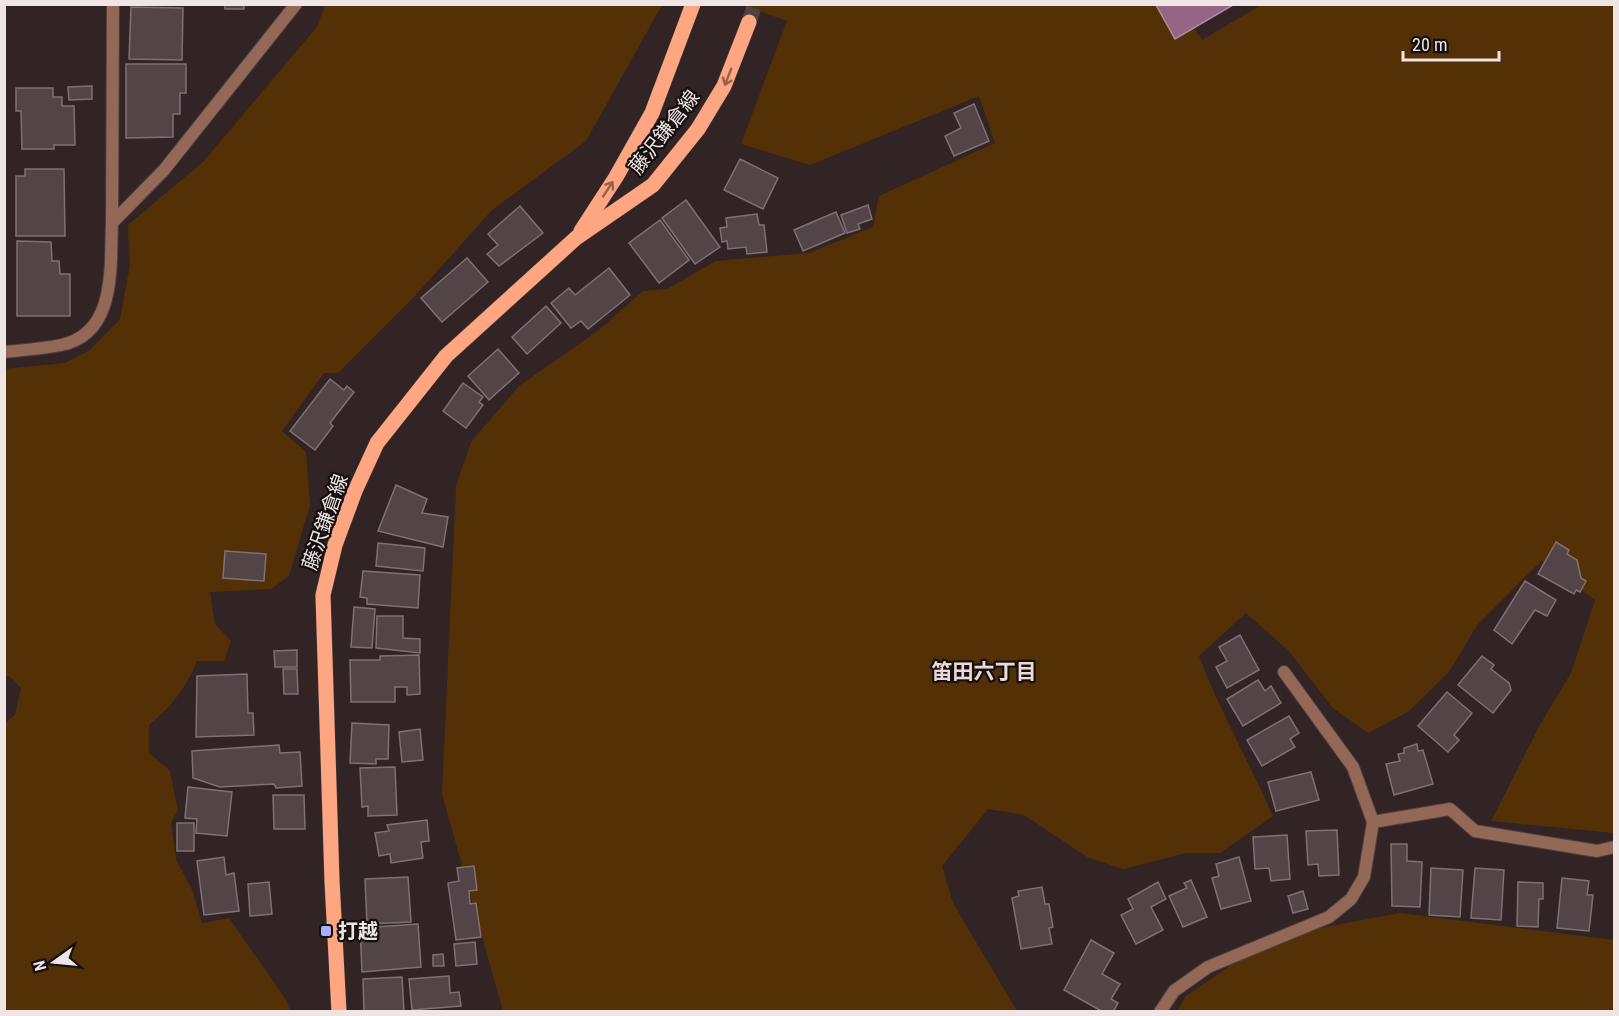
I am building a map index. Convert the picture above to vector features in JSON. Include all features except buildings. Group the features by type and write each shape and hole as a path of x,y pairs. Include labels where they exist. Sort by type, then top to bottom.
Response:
{"main road":[{"name":"藤沢鎌倉線","path":"576,238 616,177 652,113 693,4"},
{"name":"藤沢鎌倉線","path":"339,1011 331,870 324,595 335,545 377,443 446,356 576,238 654,185 698,129 724,86 749,22"}],"street":[{"path":"4,352 63,345 77,339 96,323 109,297 112,223 113,4"},
{"path":"112,223 164,170 297,4"},
{"path":"1160,1011 1174,991 1208,967 1329,917 1351,899 1364,877 1373,822 1353,767 1284,672"},
{"path":"1373,822 1450,808 1475,831 1597,852 1614,846"}],"shaded area":[{"path":"325,5 662,5 586,141 492,210 414,297 338,373 324,373 282,431 306,452 310,505 289,576 271,589 210,592 215,624 231,641 224,661 197,661 178,696 149,725 149,753 170,771 178,810 171,822 176,859 193,892 202,923 229,918 287,1001 290,1011 5,1011 5,723 15,715 21,688 9,676 4,676 4,369 65,363 90,350 120,319 130,265 128,225 203,162 317,27"},
{"path":"742,5 1178,5 1202,40 1261,5 1614,5 1614,833 1491,821 1541,723 1571,673 1595,600 1541,561 1478,624 1449,672 1408,712 1368,733 1333,708 1288,650 1246,613 1199,656 1273,816 1220,853 1186,853 1123,869 1087,857 1024,815 988,809 942,866 953,903 1017,1011 503,1011 442,794 456,486 471,442 519,386 599,330 643,291 667,289 716,261 809,253 873,227 879,196 995,143 979,96 810,165 741,144 787,21"},
{"path":"1156,5 1233,5 1175,39"},
{"path":"1400,913 1614,940 1614,1011 1177,1012 1186,996 1272,937"}],"tunnel":[{"path":"749,22 755,4"}],"place":[{"name":"打越","path":"326,931"}],"district":[{"name":"笛田六丁目","path":"984,672"}]}
